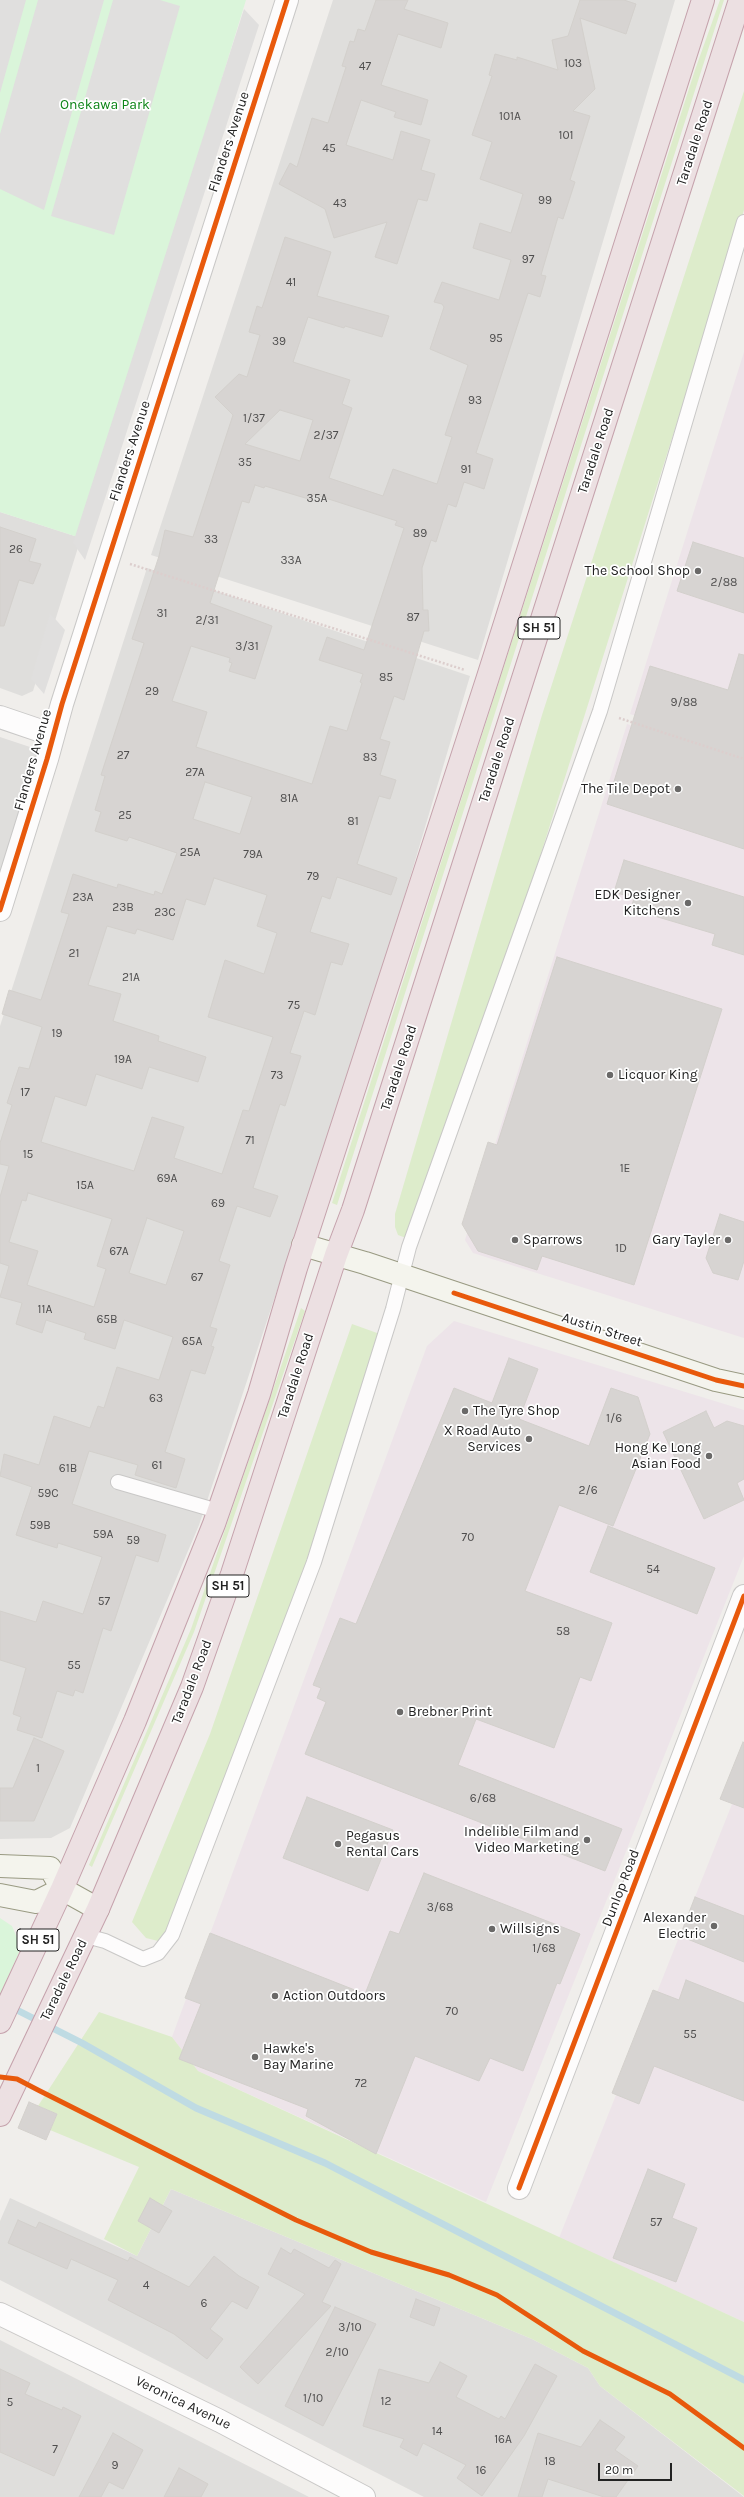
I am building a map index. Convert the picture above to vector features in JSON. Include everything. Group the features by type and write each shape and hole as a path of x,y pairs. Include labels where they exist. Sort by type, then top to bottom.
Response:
{"highway":[{"name":"SH 51","path":"0,2022 62,1889 135,1721 218,1511 259,1394 304,1245 488,677 703,0"},
{"name":"Taradale Road","path":"0,2115 50,2006 86,1936 98,1909 192,1687 232,1574 336,1255 353,1210 740,0"}],"main road":[{"name":"Austin Street","path":"304,1245 403,1276 716,1380 744,1386"},
{"path":"0,1866 50,1868 62,1889 98,1909"},
{"path":"0,1895 36,1902 62,1889"}],"street":[{"name":"Flanders Avenue","path":"0,910 109,557 287,0"},
{"path":"0,717 53,735"},
{"name":"Dunlop Road","path":"519,2188 744,1596"},
{"name":"Veronica Avenue","path":"0,2314 220,2421 364,2497"}],"lane":[{"path":"86,1936 105,1941 144,1958 158,1953 172,1935 314,1562 403,1276 409,1247 600,711 744,222"},
{"path":"118,1482 218,1511"}],"path":[{"path":"109,557 488,677"},
{"path":"600,711 744,759"}],"shaded area":[{"path":"0,0 26,0 0,93"},
{"path":"38,0 104,0 44,210 0,189 0,134"},
{"path":"113,0 160,0 180,6 114,235 51,216"},
{"path":"333,0 675,0 478,660 151,555"},
{"path":"244,9 259,25 85,560 73,543"},
{"path":"744,352 744,750 630,714"},
{"path":"0,512 81,538 33,691 22,696 0,688"},
{"path":"147,568 470,676 373,1002 199,1525 70,1828 51,1838 0,1839 0,1026"},
{"path":"50,613 65,630 44,694 31,679"},
{"path":"627,724 744,763 744,1338 473,1253 465,1240"},
{"path":"0,737 39,750 0,875"},
{"path":"454,1321 744,1410 744,1556 486,2202 198,2071 172,2037 427,1346"},
{"path":"744,1774 744,2322 559,2238"},
{"path":"171,2189 532,2339 588,2368 600,2386 744,2497 424,2497 0,2280 0,2221 10,2198 137,2256"},
{"path":"0,2340 262,2473 309,2497 0,2497"}],"green space":[{"name":"Onekawa Park","path":"0,0 246,0 81,538 0,512"},
{"path":"720,0 724,0 337,1205 332,1203 695,70"},
{"path":"744,91 744,210 426,1218 406,1238 398,1235 395,1227 395,1214 542,715"},
{"path":"301,1308 305,1311 194,1632 92,1867 89,1865 191,1629"},
{"path":"352,1324 391,1338 267,1690 168,1939 158,1941 146,1938 132,1922 210,1734"},
{"path":"0,1918 12,1926 21,1948 0,1995"},
{"path":"99,2012 172,2037 198,2071 744,2322 744,2496 600,2386 588,2368 532,2339 171,2189 137,2256 104,2239 139,2167 50,2130 57,2114 38,2106"}],"building":[{"path":"376,0 408,0 404,9 448,23 441,48 398,34 381,85 428,100 421,125 394,117 396,112 361,100 346,145 393,160 401,131 430,140 421,170 435,174 427,201 418,199 397,264 375,257 387,222 334,238 325,209 279,184 290,163 297,167 312,118 328,123 346,67 342,66 350,41 354,42 358,29 365,31"},
{"path":"580,0 624,0 636,4 626,34 580,18 595,89 573,111 590,116 570,180 575,182 563,219 558,217 541,275 546,276 540,297 528,293 476,453 493,459 484,489 464,482 456,507 448,504 436,542 431,540 422,568 423,610 428,610 429,631 424,631 404,700 394,696 380,739 390,742 380,775 396,780 390,799 379,796 357,864 397,878 391,895 337,877 330,899 322,896 310,932 349,944 342,965 331,962 315,1015 304,1011 290,1053 301,1056 285,1106 280,1104 253,1188 278,1196 270,1217 237,1206 219,1261 230,1265 210,1327 217,1329 211,1346 214,1347 205,1374 191,1370 165,1452 185,1459 176,1488 135,1475 138,1465 89,1451 72,1504 166,1535 158,1562 136,1555 111,1631 103,1628 83,1693 75,1690 73,1696 57,1691 42,1738 17,1730 21,1717 13,1714 26,1668 0,1660 0,1611 36,1622 43,1601 83,1614 102,1557 58,1543 57,1548 16,1535 32,1487 0,1476 4,1454 39,1465 54,1416 90,1428 98,1406 104,1408 117,1367 159,1380 173,1337 124,1320 115,1349 84,1339 86,1333 46,1320 42,1333 16,1324 22,1303 0,1297 9,1266 0,1263 0,1197 9,1166 0,1164 0,1143 12,1105 7,1103 19,1067 29,1069 42,1027 2,1014 9,990 41,1000 69,914 61,912 73,874 117,888 118,884 154,895 155,891 162,894 177,853 129,837 127,841 95,831 101,812 95,810 105,776 101,775 144,643 132,639 159,556 165,530 193,537 233,415 215,397 239,374 247,377 260,335 249,332 257,306 262,308 285,237 331,252 317,296 389,316 382,337 345,326 344,328 308,317 293,362 350,380 342,404 352,408 329,478 383,496 393,469 437,484 452,437 445,435 468,365 430,349 444,307 442,304 434,302 442,282 499,300 511,260 473,248 480,223 511,233 523,194 480,179 492,142 472,135 492,76 489,75 495,54 517,60 517,57 558,70 552,40 568,36","holes":["280,410 313,420 300,461 245,444","255,485 264,488 265,486 312,500 313,494 397,521 395,525 404,528 364,650 327,637 319,660 363,674 360,682 362,683 347,731 330,726 312,784 196,747 207,712 172,701 191,646 230,658 229,662 232,663 229,671 255,679 272,626 210,603 242,501 249,503","205,782 252,797 240,834 193,819","214,878 267,895 257,926 277,933 264,974 225,960 208,1017 273,1037 249,1111 243,1110 222,1174 174,1158 184,1127 152,1117 134,1171 41,1142 55,1096 86,1106 96,1074 142,1089 149,1067 198,1082 206,1057 158,1041 159,1036 113,1021 121,994 88,985 107,926 135,934 137,929 173,940 186,899 205,905","28,1193 112,1219 97,1266 106,1269 94,1307 27,1285 38,1251 9,1242 22,1200 26,1201","147,1218 184,1231 166,1285 129,1273"]},
{"path":"0,527 36,539 29,561 41,564 33,584 19,580 4,626 0,626"},
{"path":"693,542 744,558 744,613 677,591"},
{"path":"739,654 744,655 744,849 607,804 650,666 728,690"},
{"name":"EDK Designer Kitchens","path":"624,860 744,897 744,955 712,945 715,934 631,909 634,898 614,892"},
{"name":"Licquor King","path":"557,957 722,1009 634,1285 542,1256 537,1270 478,1251 462,1224 488,1142 497,1145"},
{"name":"Gary Tayler","path":"720,1214 744,1222 744,1261 738,1280 713,1273 706,1258"},
{"path":"509,1358 538,1369 519,1419 589,1446 611,1388 638,1397 650,1434 613,1526 559,1505 525,1591 612,1623 591,1681 580,1677 554,1748 476,1719 458,1765 622,1829 605,1871 305,1754 326,1702 317,1698 321,1688 313,1685 340,1618 356,1624 454,1388 492,1403"},
{"name":"Hong Ke Long Asian Food","path":"706,1411 714,1428 727,1421 744,1426 744,1479 737,1483 744,1500 704,1519 663,1432"},
{"path":"608,1526 715,1568 697,1614 590,1572"},
{"path":"34,1738 64,1751 34,1821 0,1821 0,1788 13,1788"},
{"path":"743,1742 744,1743 744,1808 720,1799"},
{"name":"Pegasus Rental Cars","path":"307,1797 393,1830 368,1891 283,1858"},
{"path":"424,1873 580,1934 560,1984 557,1983 523,2071 490,2058 479,2081 415,2056 376,2154 306,2116 308,2109 179,2059 201,2004 185,1998 210,1933 365,1994 390,1931 399,1934"},
{"name":"Alexander Electric","path":"695,1897 744,1916 744,1962 680,1936"},
{"path":"686,1980 744,2003 744,2101 654,2066 639,2104 612,2093 653,1990 679,2000"},
{"path":"29,2102 57,2114 46,2140 18,2128"},
{"path":"648,2169 685,2184 672,2218 697,2228 676,2282 613,2258"},
{"path":"150,2198 172,2211 159,2233 138,2221"},
{"path":"18,2220 36,2228 39,2222 128,2261 130,2257 189,2287 214,2256 239,2276 259,2287 247,2309 232,2301 210,2329 223,2339 207,2359 174,2334 108,2300 118,2280 71,2259 67,2269 8,2243"},
{"path":"281,2248 291,2254 294,2249 329,2268 335,2260 341,2264 322,2302 331,2306 258,2384 240,2367 305,2294 268,2274"},
{"path":"416,2299 440,2308 434,2326 410,2317"},
{"path":"335,2307 376,2324 323,2426 285,2406"},
{"path":"440,2362 467,2376 456,2397 499,2419 501,2416 505,2419 535,2364 557,2376 524,2436 482,2496 457,2478 466,2465 423,2443 417,2456 400,2447 404,2439 363,2426 379,2369 429,2383"},
{"path":"0,2369 30,2383 25,2394 62,2410 63,2407 81,2416 54,2476 0,2452"},
{"path":"600,2420 625,2437 615,2450 638,2466 616,2497 604,2497 548,2479 542,2497 518,2497 538,2433 581,2447"},
{"path":"113,2433 143,2450 123,2489 109,2482 101,2497 79,2497"},
{"path":"179,2468 208,2484 201,2497 164,2497"}],"waterway":[{"path":"9,2006 82,2043 196,2108 325,2163 744,2380"}],"cycle path":[{"path":"0,910 47,759 62,704 287,0"},
{"path":"454,1293 716,1380 744,1386"},
{"path":"519,2188 744,1596"},
{"path":"0,2077 17,2079 296,2220 371,2252 449,2275 497,2295 583,2351 670,2394 744,2448"}],"place":[{"name":"The School Shop","path":"698,571"},
{"name":"The Tile Depot","path":"678,789"},
{"name":"EDK Designer Kitchens","path":"688,903"},
{"name":"Licquor King","path":"610,1075"},
{"name":"Sparrows","path":"515,1240"},
{"name":"Gary Tayler","path":"728,1240"},
{"name":"The Tyre Shop","path":"465,1411"},
{"name":"X Road Auto Services","path":"529,1439"},
{"name":"Hong Ke Long Asian Food","path":"709,1456"},
{"name":"Brebner Print","path":"400,1712"},
{"name":"Indelible Film and Video Marketing","path":"587,1840"},
{"name":"Pegasus Rental Cars","path":"338,1844"},
{"name":"Alexander Electric","path":"714,1926"},
{"name":"Willsigns","path":"492,1929"},
{"name":"Action Outdoors","path":"275,1996"},
{"name":"Hawke's Bay Marine","path":"255,2057"}]}
